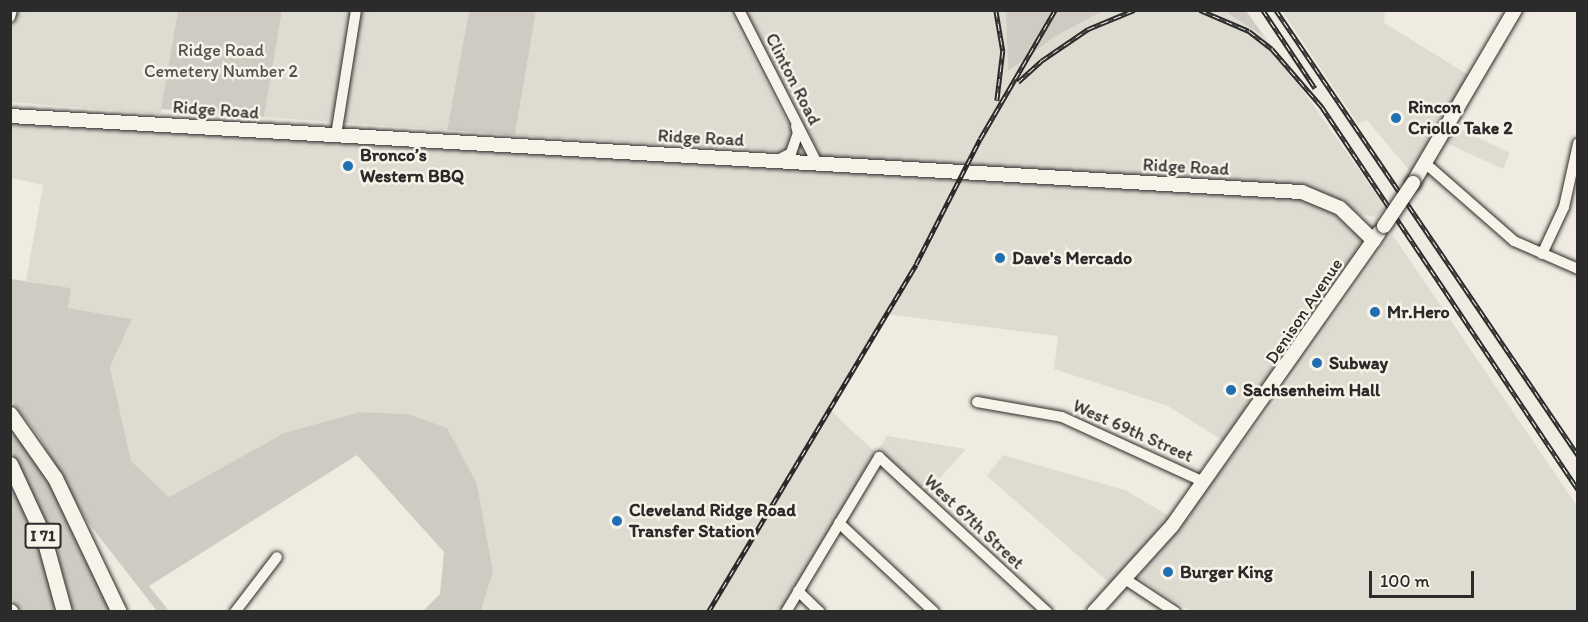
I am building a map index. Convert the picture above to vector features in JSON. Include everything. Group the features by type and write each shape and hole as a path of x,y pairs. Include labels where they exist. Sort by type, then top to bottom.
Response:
{"highway":[{"path":"10,414 59,486 119,612"},
{"name":"I 71","path":"10,464 43,535 64,612"}],"main road":[{"name":"Denison Avenue","path":"1094,612 1168,532 1384,226 1413,183 1515,10"},
{"name":"Ridge Road","path":"10,116 1302,192 1340,208 1374,240"}],"street":[{"path":"10,17 12,10"},
{"path":"336,135 356,10"},
{"name":"Clinton Road","path":"739,10 817,163"},
{"path":"778,160 787,156 796,143 798,133 794,117"},
{"path":"1542,254 1564,207 1578,144"},
{"path":"1425,163 1514,241 1578,269"},
{"name":"West 69th Street","path":"977,402 1062,417 1204,482"},
{"name":"West 67th Street","path":"839,523 879,457 1047,612"},
{"path":"786,612 839,523 934,612"},
{"path":"235,612 277,557"},
{"path":"1125,579 1175,612"},
{"path":"798,591 819,612"}],"shaded area":[{"path":"1221,10 1265,37 1386,208 1376,217 1356,213 1323,195 822,159 745,11 1006,11 1008,71 1056,36 1103,11"},
{"path":"10,11 178,11 161,114 11,102"},
{"path":"282,11 469,11 447,130 264,117"},
{"path":"536,11 728,11 804,153 515,135"},
{"path":"1282,11 1385,11 1384,23 1480,82 1453,126 1510,153 1503,169 1444,142 1419,182 1367,120 1358,124"},
{"path":"10,116 1323,199 1374,241 1230,445 1168,406 1054,369 1058,336 886,314 829,409 876,453 887,436 966,449 923,497 880,457 786,611 481,611 493,571 477,484 408,414 359,412 284,433 169,497 131,461 110,367 132,319 68,308 71,288 26,281 43,185 11,178"},
{"path":"1392,234 1577,506 1577,611 1191,611 1138,577 1276,400"},
{"path":"1003,455 1125,490 1176,520 1116,589 987,476"}],"green space":[{"path":"1006,10 1103,11 1056,36 1008,71"},
{"name":"Ridge Road Cemetery Number 2","path":"178,11 282,11 264,117 161,109"},
{"path":"469,11 536,11 515,135 447,130"},
{"path":"1221,11 1246,11 1265,37 1227,13"},
{"path":"11,279 71,288 68,308 132,319 110,367 131,461 169,497 284,433 359,412 408,414 447,428 477,484 493,571 481,611 423,611 440,594 444,552 357,455 149,586 169,611 157,611 87,521 38,435 11,400"},
{"path":"11,424 60,498 113,611 73,611 53,540 11,450"},
{"path":"10,479 37,539 57,611 21,611 11,598"}],"railway":[{"path":"996,10 1003,51 997,101"},
{"path":"708,612 916,264 980,139 1055,10"},
{"path":"1018,82 1041,61 1088,29 1134,10"},
{"path":"1200,10 1249,31 1272,49 1322,107 1578,489"},
{"path":"1263,10 1315,88"},
{"path":"1276,10 1578,455"}],"place":[{"name":"Rincon Criollo Take 2","path":"1396,118"},
{"name":"Bronco’s Western BBQ","path":"348,166"},
{"name":"Dave's Mercado","path":"1000,258"},
{"name":"Mr.Hero","path":"1375,312"},
{"name":"Subway","path":"1317,363"},
{"name":"Sachsenheim Hall","path":"1231,390"},
{"name":"Cleveland Ridge Road Transfer Station","path":"617,521"},
{"name":"Burger King","path":"1168,572"}]}
